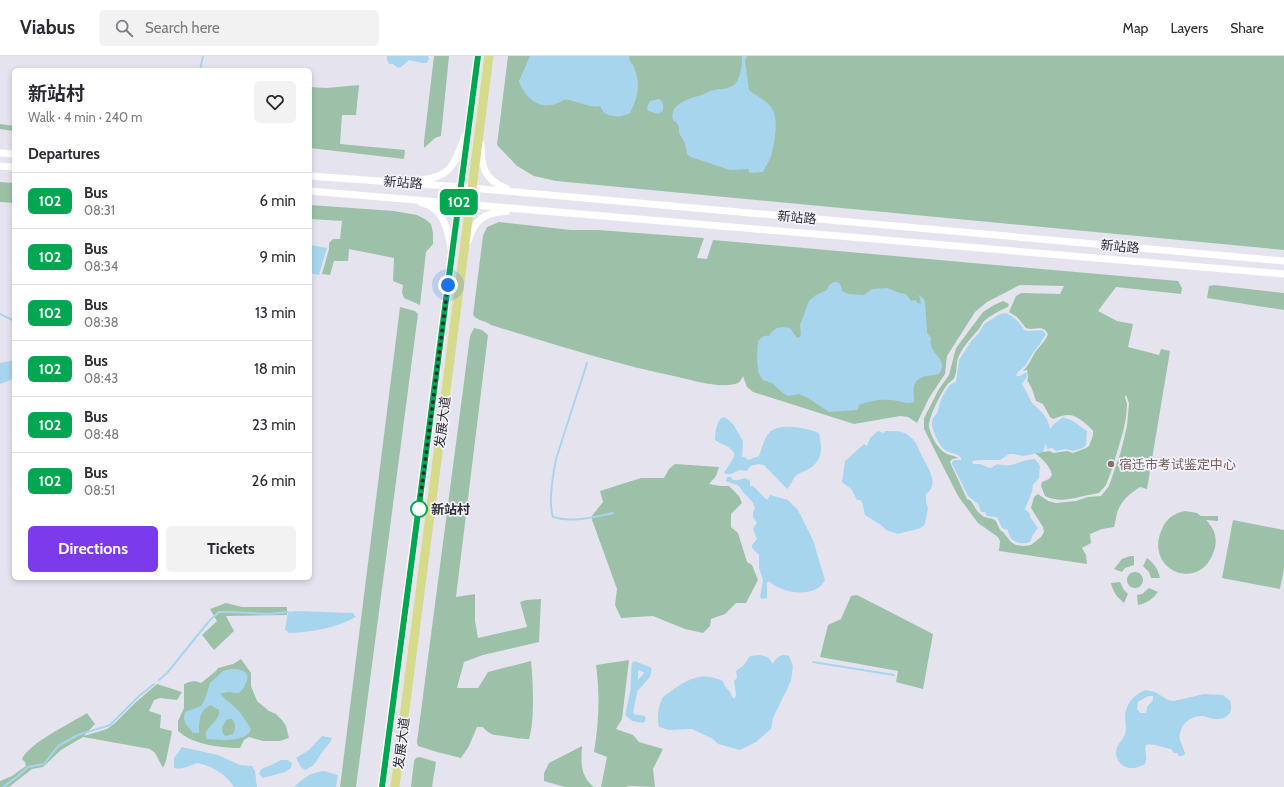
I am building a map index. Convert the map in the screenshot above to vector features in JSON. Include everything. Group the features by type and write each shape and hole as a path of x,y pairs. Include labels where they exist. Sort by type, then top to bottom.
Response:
{"main road":[{"name":"发展大道","path":"382,787 478,56"},
{"name":"发展大道","path":"395,787 489,56"}],"street":[{"path":"389,181 434,179 449,170 455,162 470,114"},
{"path":"481,116 481,154 487,175 498,185 534,193"},
{"path":"0,153 12,154"},
{"path":"0,166 12,167"},
{"name":"新站路","path":"312,176 461,186 1284,261"},
{"name":"新站路","path":"312,191 1284,274"},
{"path":"386,197 432,206 443,218 452,254"},
{"path":"464,256 470,234 476,223 484,216 494,212 529,210"}],"green space":[{"path":"434,56 449,56 441,136 435,138 424,148 424,141"},
{"path":"508,56 1284,56 1284,250 556,181 534,176 517,166 497,145"},
{"path":"359,85 356,115 342,115 340,144 405,150 404,159 312,148 312,87 326,88"},
{"path":"0,124 12,126 12,131 0,129"},
{"path":"0,182 12,183 12,203 0,202"},
{"path":"312,205 394,211 417,215 431,224 433,244 426,252 420,305 404,298 402,293 403,285 393,281 394,258 349,249 348,261 334,261 330,275 322,274 329,249 329,243 333,239 340,239 342,221 312,219"},
{"path":"499,222 571,230 598,230 704,238 697,258 707,259 713,240 1178,281 1182,288 1181,294 1116,287 1098,311 1117,321 1133,324 1128,347 1159,355 1161,349 1170,351 1147,489 1140,487 1125,499 1118,510 1114,527 1102,529 1090,534 1091,543 1082,548 1086,555 1087,564 999,551 1000,541 998,537 978,523 958,496 924,429 924,418 939,389 949,375 956,348 983,312 1003,301 1009,304 1008,307 995,313 984,321 960,354 957,360 956,372 953,380 947,385 935,406 929,423 933,438 944,452 958,458 952,459 950,462 967,499 971,501 978,512 984,517 996,521 1000,530 1011,542 1016,545 1031,545 1041,537 1044,532 1043,527 1031,508 1034,497 1038,494 1048,501 1056,503 1101,496 1109,486 1121,451 1127,426 1129,403 1126,395 1126,417 1123,432 1106,485 1099,493 1072,499 1058,500 1045,496 1041,486 1042,482 1049,479 1052,475 1048,465 1035,453 1067,451 1073,453 1089,446 1093,431 1082,420 1071,415 1053,419 1050,417 1043,404 1036,401 1027,380 1027,370 1023,371 1048,334 1041,328 1026,328 1017,317 1009,312 1016,296 1021,293 1060,294 1064,286 1020,285 987,302 975,312 947,356 945,374 929,398 917,423 908,417 900,416 854,424 753,392 747,387 743,376 738,383 728,385 714,385 699,382 584,353 491,325 478,319 473,315 483,236 487,227"},
{"path":"1214,285 1284,293 1284,310 1207,298 1209,286"},
{"path":"400,307 415,311 418,314 356,787 340,787"},
{"path":"474,328 482,330 488,335 456,597 475,594 475,621 478,638 527,627 520,602 541,599 539,642 483,655 464,662 457,688 478,688 488,672 531,661 533,711 529,739 495,735 489,733 483,727 477,727 469,746 461,758 418,746 417,742 470,336"},
{"path":"675,464 719,467 716,476 709,484 729,486 739,496 742,503 731,514 731,527 738,533 747,562 752,565 758,580 746,603 736,603 725,614 711,619 710,626 703,633 685,629 653,616 621,618 615,605 617,589 591,517 603,502 600,491 641,478 664,478 669,469"},
{"path":"1185,511 1197,513 1201,516 1218,516 1218,521 1206,520 1212,527 1216,538 1214,551 1207,564 1197,571 1186,574 1176,572 1166,565 1160,556 1158,543 1162,529 1168,519 1177,513"},
{"path":"1233,520 1284,530 1284,569 1280,589 1222,578"},
{"path":"1134,556 1134,565 1125,568 1122,572 1114,569 1122,559"},
{"path":"1147,558 1155,566 1160,578 1151,578 1149,572 1143,566"},
{"path":"1132,572 1138,572 1143,577 1141,586 1138,588 1132,588 1127,583 1127,577"},
{"path":"1120,582 1128,594 1124,603 1119,599 1111,583"},
{"path":"1149,588 1158,592 1149,601 1138,605 1137,595 1142,594"},
{"path":"857,595 933,634 923,689 896,682 898,671 820,657 828,625 841,619 851,596"},
{"path":"226,603 242,607 287,607 287,615 226,616 234,631 214,650 202,635 217,621 210,609"},
{"path":"241,659 251,673 251,686 257,701 282,720 286,726 289,738 280,741 263,741 249,737 244,740 240,748 228,748 198,742 188,738 178,731 178,721 184,708 184,684 192,681 201,683 218,668 233,664"},
{"path":"629,660 622,719 616,729 633,735 639,742 663,749 653,769 655,787 601,787 607,757 594,752 598,708 596,665"},
{"path":"157,684 182,692 177,700 160,698 154,700 149,711 161,715 160,728 172,731 166,761 163,768 155,753 150,749 83,737 61,750 43,767 32,769 9,787 0,787 0,781 12,776 26,766 22,759 33,746 41,740 87,713 95,724 84,736 107,729"},
{"path":"582,746 582,769 589,783 594,787 565,787 544,781 544,773 549,763"},
{"path":"420,757 436,762 432,787 411,787 414,761 416,758"}],"water":[{"path":"387,56 428,56 429,59 427,63 409,60 398,68 393,64 389,64"},
{"path":"530,56 629,56 636,73 638,85 637,96 630,113 623,116 614,116 604,113 600,106 588,106 567,100 549,105 537,103 524,92 519,81"},
{"path":"742,56 747,56 745,61 749,90 764,100 771,107 776,122 771,157 763,172 750,173 748,169 730,170 691,157 687,154 685,143 679,133 679,127 673,120 674,110 686,100 703,95 713,90 728,88 734,85 740,76"},
{"path":"659,99 663,105 663,111 658,114 648,111 647,107 650,101"},
{"path":"312,245 327,248 319,275 312,273"},
{"path":"834,282 838,282 842,291 848,294 864,295 872,289 887,288 906,294 911,301 916,300 917,303 921,304 919,295 925,301 927,333 931,338 932,348 942,364 942,368 939,374 926,376 917,380 914,386 914,402 908,403 894,400 879,400 866,402 859,405 858,409 856,410 829,412 808,398 799,394 788,396 784,394 772,383 763,380 759,374 757,358 758,341 764,336 769,336 775,329 780,327 790,328 797,338 800,337 800,325 809,301 816,295 827,290 829,285"},
{"path":"1006,313 1012,316 1024,330 1042,330 1046,334 1025,366 1016,376 1020,376 1026,372 1027,377 1022,384 1032,403 1046,418 1050,429 1063,417 1073,421 1087,431 1086,445 1083,448 1073,451 1065,449 1056,451 1052,448 1047,449 1046,443 1043,452 1023,456 1009,454 1000,460 972,461 973,464 980,464 990,468 998,464 1012,465 1026,460 1035,459 1040,466 1039,478 1033,485 1032,492 1025,509 1030,514 1030,517 1038,528 1032,536 1031,541 1027,543 1020,543 1013,540 1010,537 1008,530 1002,528 997,517 987,516 985,512 981,512 978,504 968,496 952,464 954,460 961,460 961,458 958,455 947,451 940,445 932,425 933,419 938,411 940,401 945,391 951,384 956,382 959,360 972,340 979,333 984,324 1000,314"},
{"path":"12,360 11,380 0,384 0,363"},
{"path":"725,417 733,424 743,441 742,457 745,457 748,460 759,456 764,441 769,433 779,428 786,427 808,429 819,433 821,454 812,467 798,474 793,479 787,489 764,465 759,464 750,466 747,471 740,470 731,474 724,473 734,457 734,453 730,448 715,440 718,423 721,418"},
{"path":"878,431 884,433 885,431 898,431 909,436 916,444 929,469 932,485 926,494 928,508 925,524 921,528 898,534 886,530 865,515 862,502 857,500 851,489 842,482 845,461 864,444 867,446 870,438"},
{"path":"727,477 731,477 733,480 745,478 750,481 750,486 753,486 767,500 770,495 788,500 798,510 813,540 825,580 821,586 807,592 798,592 782,589 769,581 767,583 767,598 762,599 760,597 763,580 759,568 759,555 752,548 752,545 757,539 753,529 757,523 753,517 755,508 739,486 726,481"},
{"path":"288,612 353,613 356,617 324,629 289,633 285,630"},
{"path":"760,655 768,657 773,664 779,657 784,655 789,656 793,666 791,681 773,718 771,729 756,742 740,750 718,744 713,739 692,729 669,730 659,727 658,716 660,705 663,698 667,694 686,681 703,676 716,678 723,681 732,697 735,699 736,694 734,681 737,678 736,671 744,665 750,656"},
{"path":"231,669 239,670 247,674 247,681 240,692 220,694 239,711 251,729 244,737 238,739 207,739 207,732 217,718 219,710 210,705 206,707 200,720 199,733 193,733 186,724 184,719 185,712 201,706 210,683 223,671","holes":["232,719 235,724 234,732 233,734 226,736 223,734 222,728 226,720"]},
{"path":"1146,690 1155,692 1168,700 1174,701 1204,694 1223,695 1230,701 1231,709 1226,717 1220,719 1200,716 1189,720 1181,729 1180,741 1185,754 1182,756 1178,756 1178,753 1174,753 1171,749 1155,745 1146,745 1145,764 1136,768 1127,768 1118,760 1116,751 1125,734 1125,715 1127,707 1135,696","holes":["1148,696 1153,696 1153,700 1147,707 1146,713 1140,713 1137,709 1138,702"]},
{"path":"322,736 332,738 314,764 305,770 301,767 296,758 309,750"},
{"path":"182,747 218,755 240,765 252,766 255,771 257,787 234,787 223,774 208,766 197,763 183,768 174,768 174,758"},
{"path":"281,760 288,760 292,763 291,768 285,772 263,778 259,774 261,769"},
{"path":"324,771 338,775 336,787 294,787 308,776"}],"waterway":[{"path":"200,68 203,56"},
{"path":"0,314 12,320"},
{"path":"587,363 556,459 551,504 553,517 560,519 583,519 613,513"},
{"path":"159,680 167,673 210,620 219,612 268,614 288,612"},
{"path":"813,662 894,675"},
{"path":"634,690 647,675 648,670 635,665 634,690 629,714 634,718 642,719"},
{"path":"3,787 28,767 44,764 58,746 78,735 110,725 139,696 154,684"}],"bus line":[{"name":"102","path":"382,787 478,56"}],"place":[{"name":"宿迁市考试鉴定中心","path":"1111,464"},
{"name":"新站村","path":"419,509"}],"route":[{"path":"419,509 448,285"}]}
